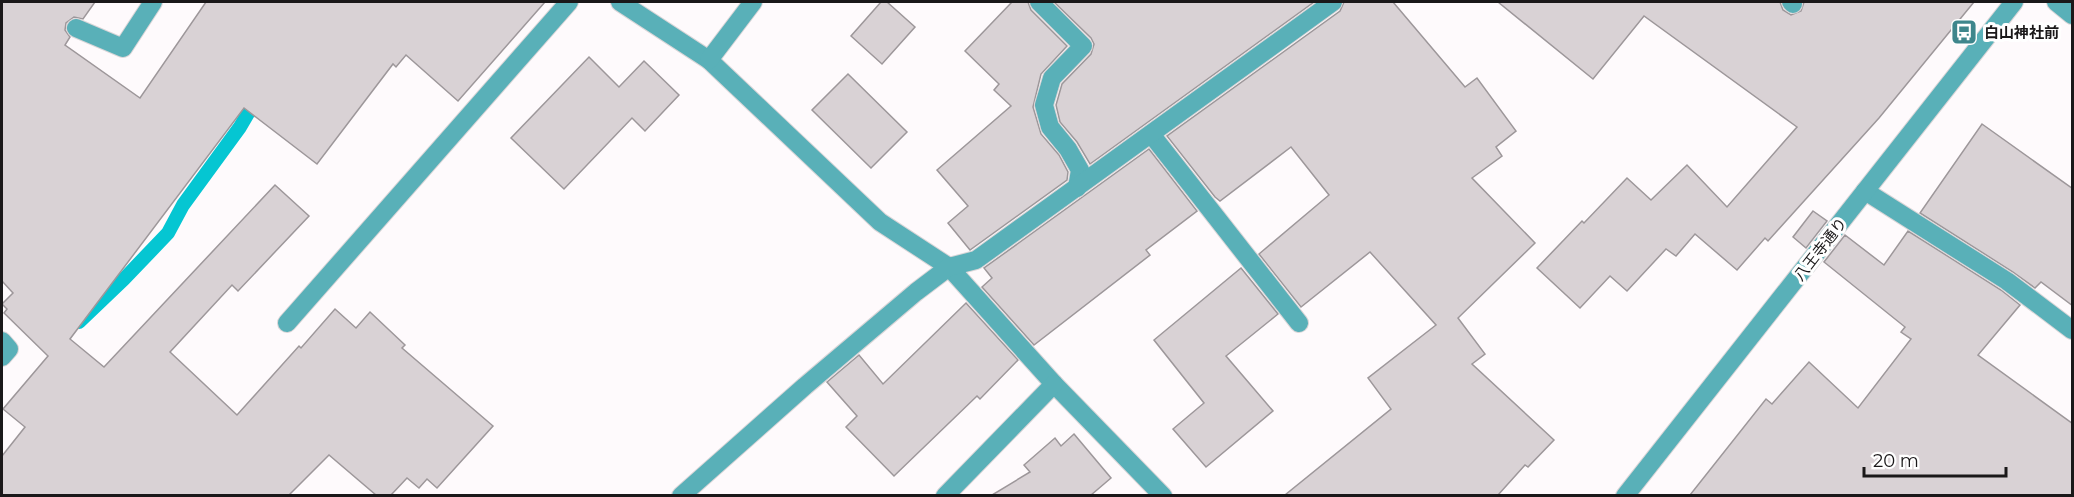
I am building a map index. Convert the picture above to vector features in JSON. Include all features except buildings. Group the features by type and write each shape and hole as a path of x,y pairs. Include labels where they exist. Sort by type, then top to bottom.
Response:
{"street":[{"path":"76,28 123,48 153,2"},
{"path":"287,323 569,2"},
{"path":"620,2 709,60 880,222 949,267 1054,384 1163,495"},
{"path":"709,60 753,2"},
{"path":"1040,2 1083,46 1052,78 1044,105 1050,127 1068,149 1080,170 1077,188"},
{"path":"681,495 805,386 949,267 976,260 1333,2"},
{"name":"八王寺通り","path":"1625,495 2014,2"},
{"path":"2056,2 2073,15"},
{"path":"1151,134 1299,323"},
{"path":"1865,191 2007,280 2073,330"},
{"path":"2,341 9,349 2,357"},
{"path":"945,495 1054,384"}],"waterway":[{"path":"79,322 168,233 183,205 240,127 258,96"}],"place":[{"name":"白山神社前","path":"1964,32"}]}
